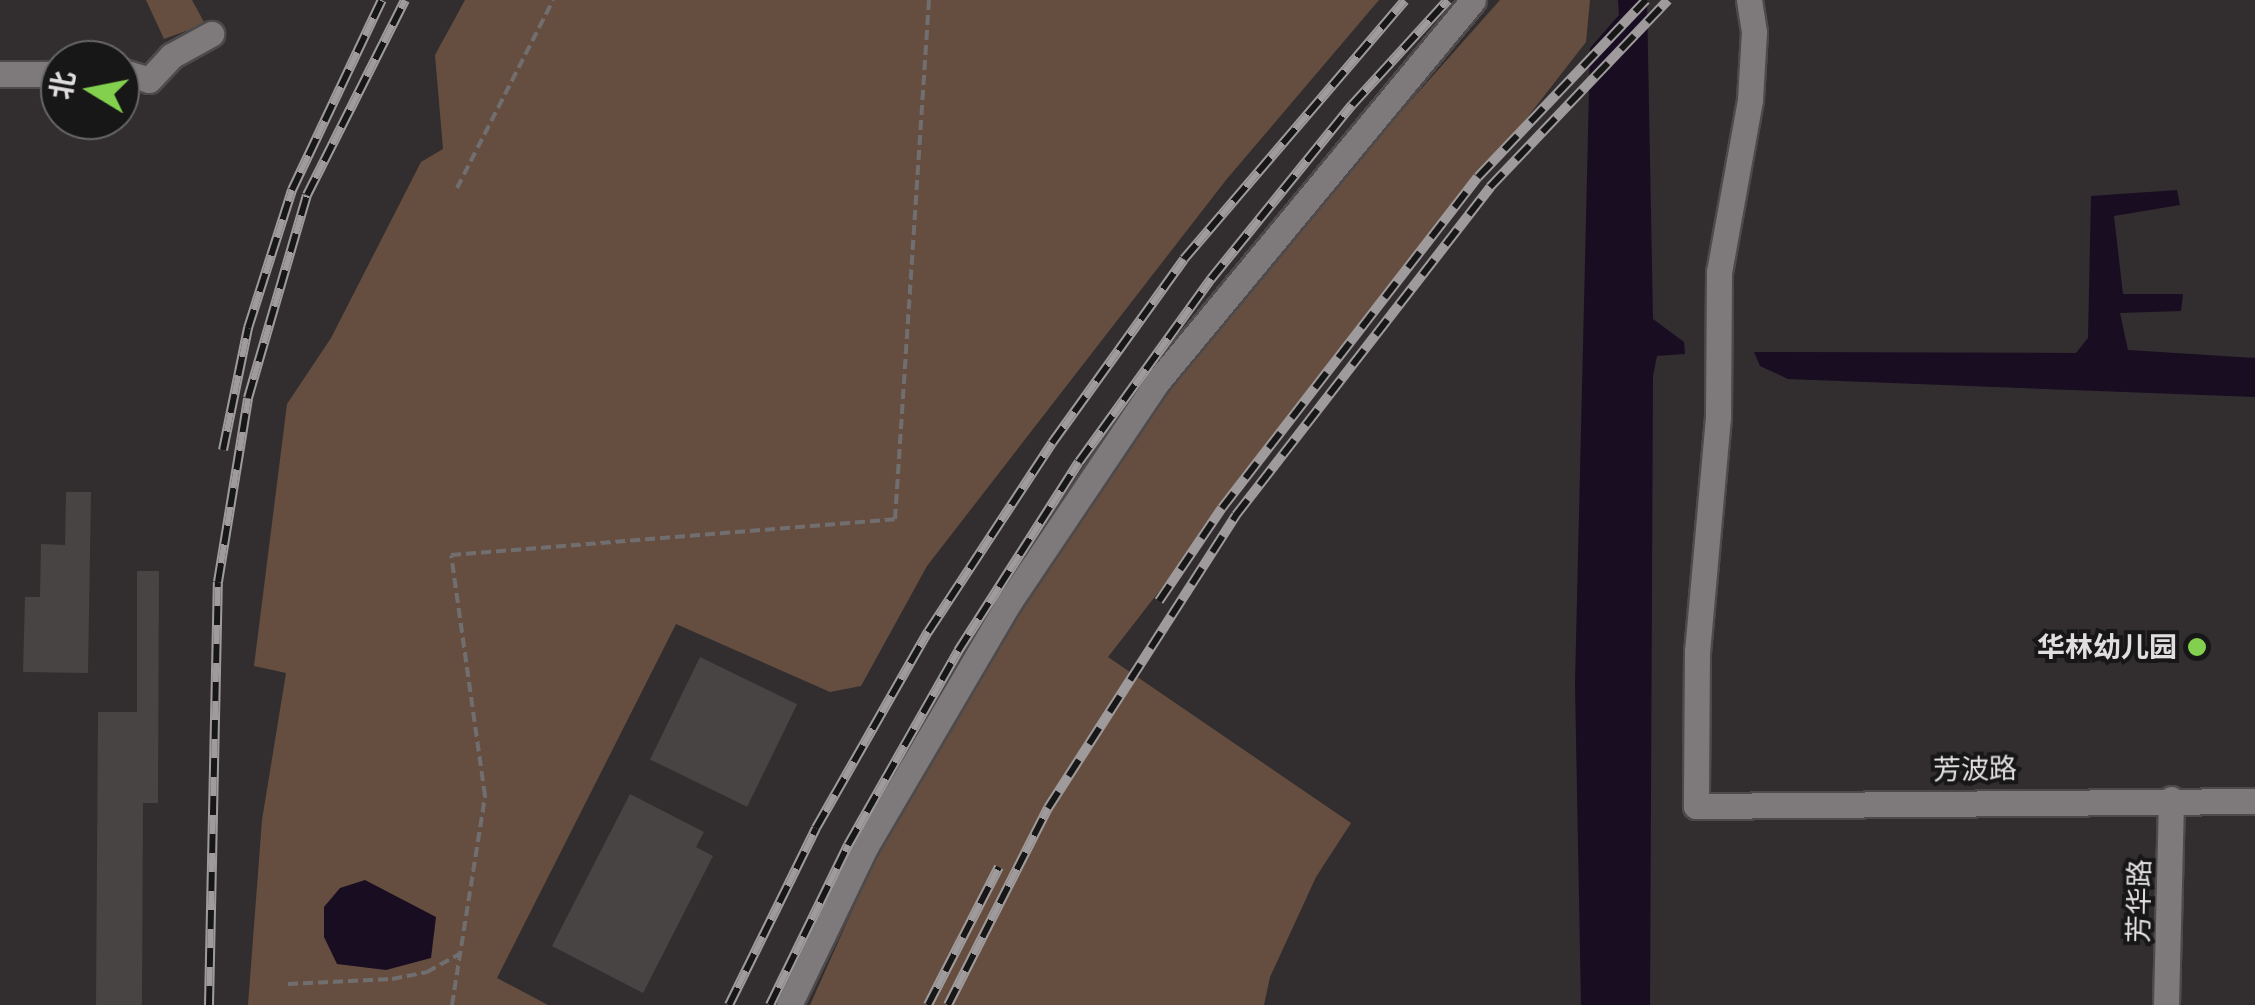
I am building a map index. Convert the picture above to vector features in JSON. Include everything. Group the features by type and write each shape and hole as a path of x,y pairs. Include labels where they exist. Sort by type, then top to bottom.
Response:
{"street":[{"path":"789,1005 866,846 998,620 1158,381 1474,0"},
{"name":"芳波路","path":"1749,0 1754,32 1750,100 1719,272 1718,418 1697,651 1696,806 2255,801"},
{"path":"140,77 149,80 171,56 212,34"},
{"path":"0,74 40,74"},
{"name":"芳华路","path":"2166,1005 2171,800"}],"path":[{"path":"457,188 554,0"},
{"path":"452,1005 484,796 452,555 895,520 930,0"},
{"path":"288,984 392,979 427,972 460,954"}],"shaded area":[{"path":"146,0 192,0 205,24 164,39"},
{"path":"465,0 1379,0 1226,180 927,566 861,686 830,692 676,624 497,978 548,1005 248,1005 262,820 286,673 254,666 287,404 331,338 421,162 443,149 435,55"},
{"path":"1500,0 1590,0 1586,42 1108,657 1351,823 1316,877 1270,977 1264,1005 810,1005 876,857 1058,544 1251,281"},
{"path":"1618,0 1647,0 1653,319 1684,342 1685,354 1657,356 1653,376 1650,1005 1581,1005 1575,684 1590,48 1619,15"},
{"path":"2177,190 2180,205 2114,216 2123,294 2183,294 2181,311 2120,313 2128,350 2255,358 2255,397 1788,379 1760,366 1754,352 2076,353 2088,338 2091,196"},
{"path":"365,880 436,917 431,958 386,970 337,964 324,937 324,907 340,888"}],"building":[{"path":"66,492 91,492 88,673 23,672 25,597 40,597 41,544 65,545"},
{"path":"137,571 159,571 158,803 143,803 142,1005 96,1005 98,712 137,712"},
{"path":"700,657 797,704 747,807 650,759"},
{"path":"630,794 704,832 696,847 713,856 643,993 552,946"}],"railway":[{"path":"223,450 248,328 292,190 382,0"},
{"path":"209,1005 218,582 248,398 307,195 405,0"},
{"path":"729,1005 816,828 928,632 1052,443 1184,259 1405,0"},
{"path":"770,1005 848,845 958,651 1079,462 1211,279 1352,105 1448,0"},
{"path":"1159,601 1222,508 1478,177 1646,0"},
{"path":"948,1005 1048,808 1236,515 1490,187 1668,0"},
{"path":"928,1005 999,867"}],"place":[{"name":"华林幼儿园","path":"2197,647"}]}
